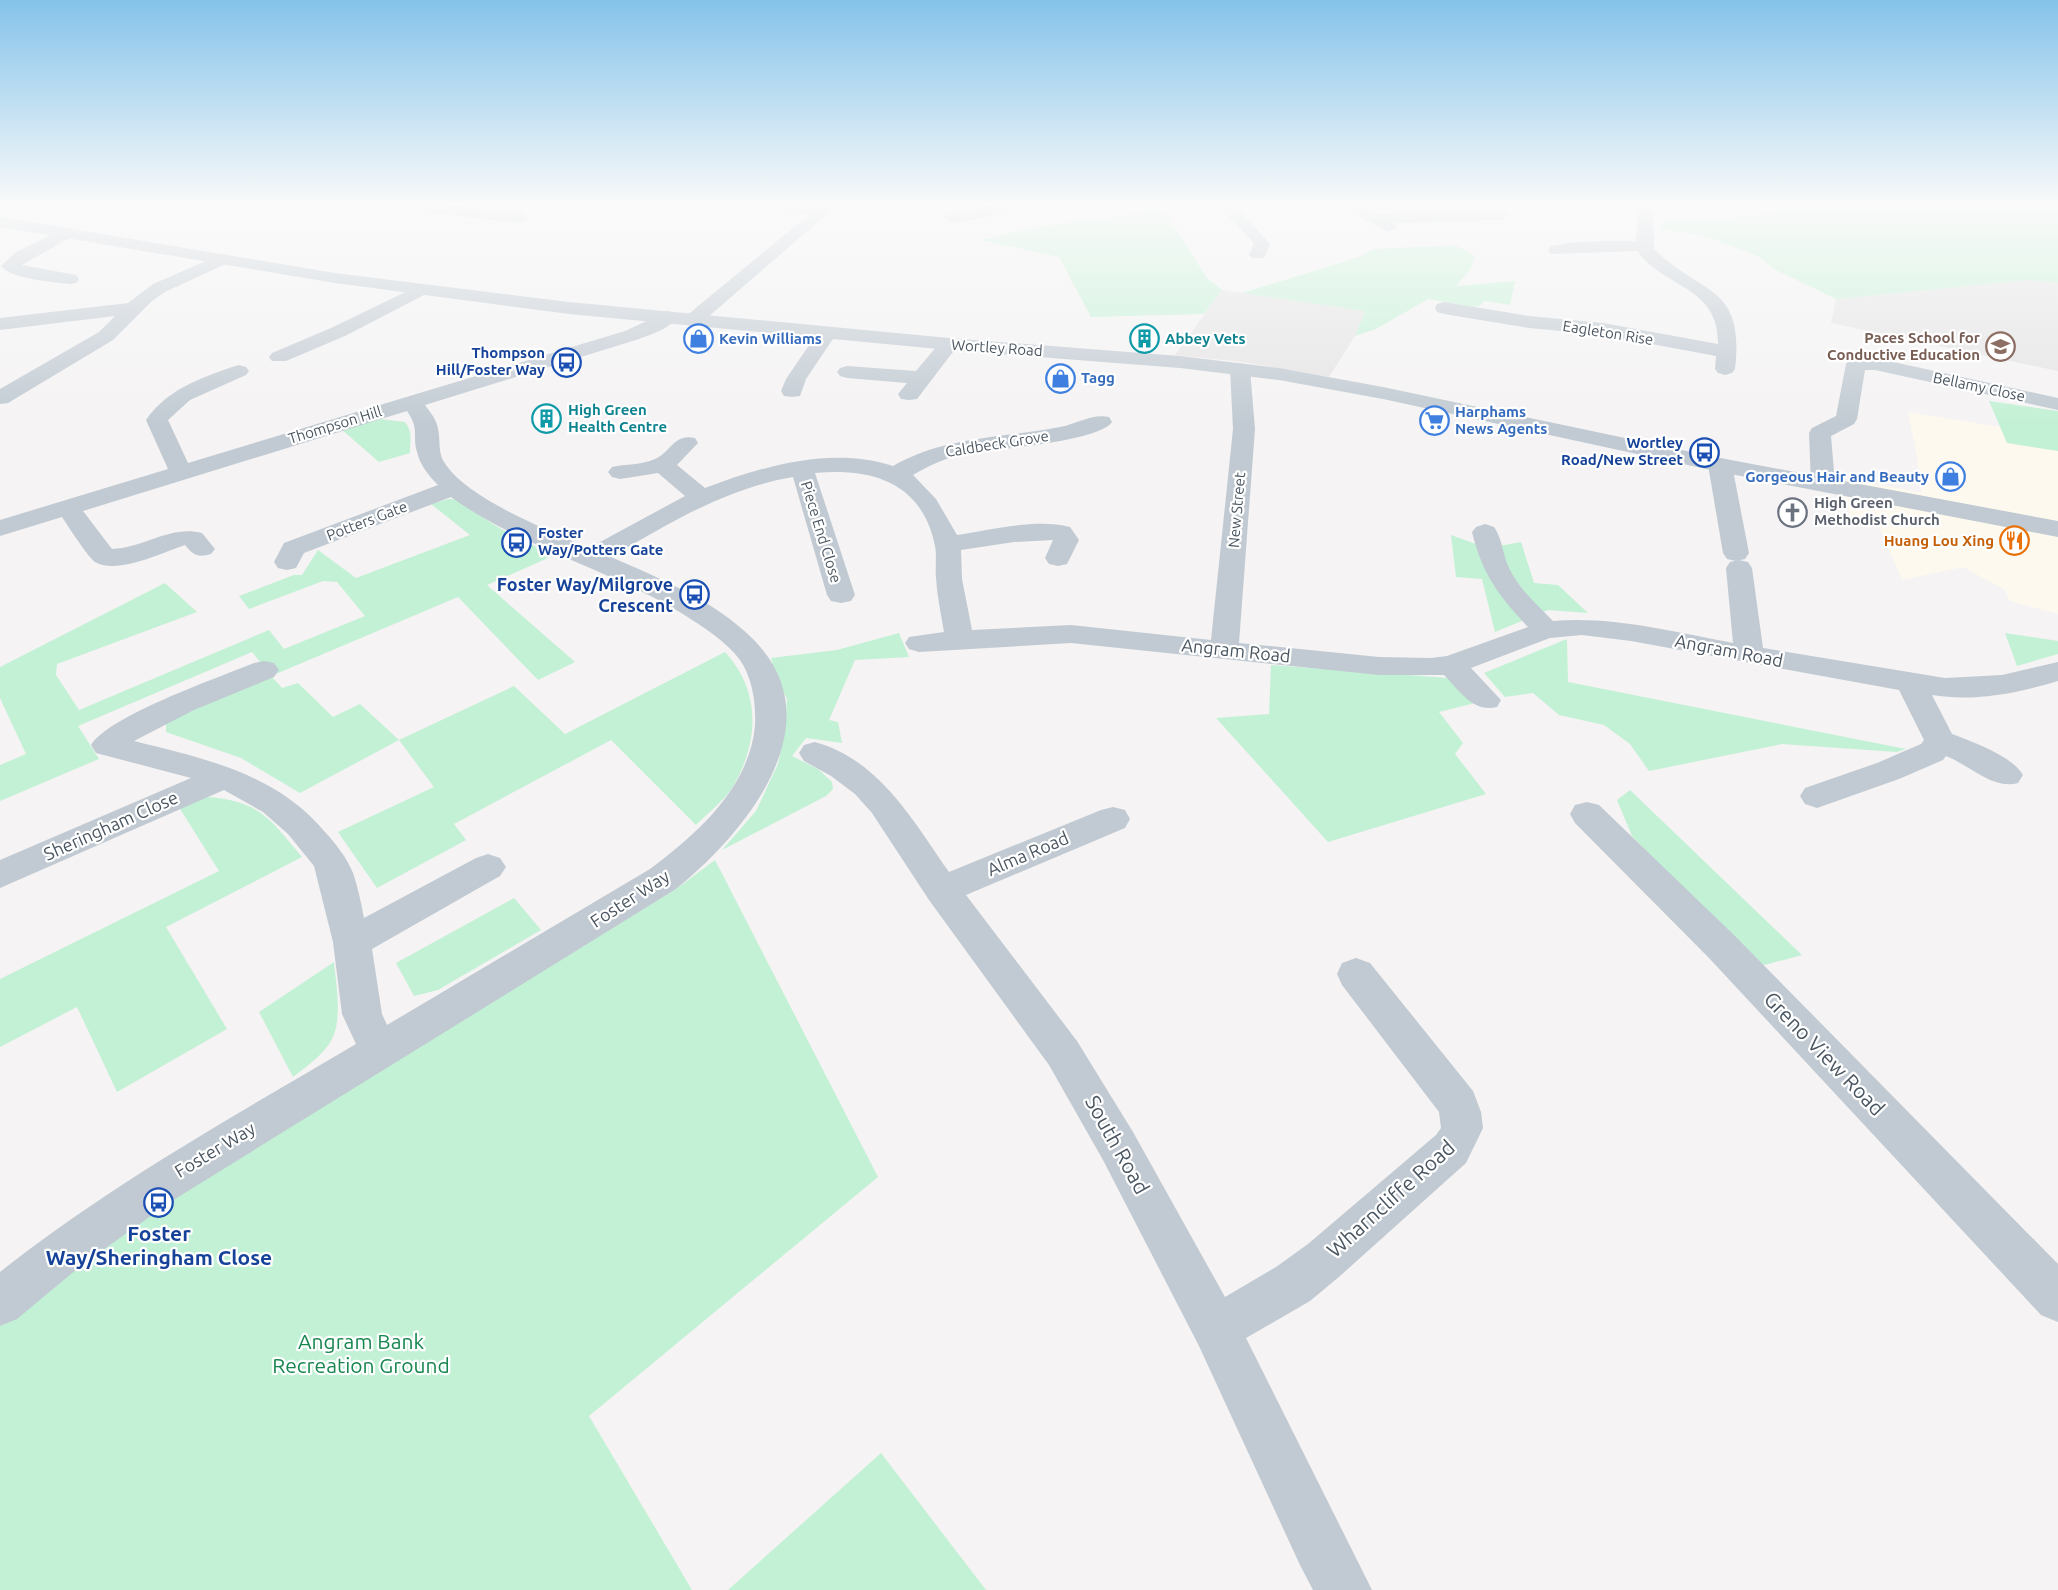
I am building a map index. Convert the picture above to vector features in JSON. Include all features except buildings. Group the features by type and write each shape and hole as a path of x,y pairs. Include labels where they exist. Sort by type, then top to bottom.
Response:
{"street":[{"path":"53,276 70,279"},
{"path":"0,398 87,349 106,336 134,308 159,288 185,276"},
{"name":"Wortley Road","path":"332,276 420,290 693,320 1240,369 1394,395 1720,465 2058,529"},
{"path":"693,320 745,276"},
{"name":"Eagleton Rise","path":"1444,308 1492,309 1603,329 1726,360 1727,331 1719,308 1701,291 1679,276"},
{"path":"279,357 348,328 420,290"},
{"path":"0,324 134,308"},
{"name":"Thompson Hill","path":"0,528 632,335 668,317"},
{"path":"775,377 794,385 827,333"},
{"path":"907,397 949,344"},
{"name":"Bellamy Close","path":"1823,484 1820,433 1846,419 1856,364 1875,364 2058,404"},
{"name":"New Street","path":"1224,650 1244,429 1240,369"},
{"path":"181,472 157,420 162,411 190,392 239,371"},
{"path":"847,372 921,378"},
{"name":"Foster Way","path":"0,1302 67,1248 159,1184 663,879 692,858 730,817 759,770 770,732 770,710 765,681 753,657 727,631 695,610 657,589 532,532 477,504 455,488 438,471 430,458 426,425 411,401"},
{"name":"Caldbeck Grove","path":"896,475 936,454 1056,435 1084,429 1101,422"},
{"path":"620,472 663,465 687,443"},
{"path":"663,465 702,498"},
{"path":"590,558 646,525 702,498 758,477 802,469 848,465 877,468 912,484 926,503 947,544 949,577 960,642"},
{"path":"1720,465 1737,560 1749,655"},
{"name":"Piece End Close","path":"802,469 841,595"},
{"name":"Potters Gate","path":"287,562 293,549 455,488"},
{"path":"67,507 104,556 127,555 185,537 194,538 202,549"},
{"path":"947,544 1014,534 1061,532 1066,540 1058,558"},
{"path":"1485,532 1491,560 1500,580 1546,630"},
{"name":"Angram Road","path":"919,644 1042,634 1071,634 1379,666 1450,665 1546,630 1582,627 1614,630 1911,683 1975,689 2058,671"},
{"path":"1450,665 1486,700"},
{"name":"Sheringham Close","path":"264,670 165,711 122,734 107,745 211,772 275,804 300,825 327,858 342,896 352,942 362,1014 379,1051"},
{"path":"1911,683 1940,741 1969,753 2007,775"},
{"path":"1817,796 1888,771 1932,752 1940,741"},
{"name":"South Road","path":"841,757 884,805 942,890 1063,1053 1090,1096 1216,1329 1319,1546 1344,1590"},
{"name":"Sheringham Close","path":"0,875 223,777"},
{"name":"Greno View Road","path":"1587,814 1722,947 2058,1299"},
{"name":"Alma Road","path":"942,890 1113,819"},
{"path":"352,942 488,867"},
{"name":"Wharncliffe Road","path":"1216,1329 1293,1284 1324,1260 1450,1149 1461,1134 1464,1121 1458,1104 1356,974"}],"shaded area":[{"name":"Paces School for Conductive Education","path":"2029,280 2058,283 2058,371 1831,323 1836,299"},
{"path":"1222,290 1365,311 1355,336 1329,377 1243,362 1175,355"},
{"path":"1908,412 2000,427 2008,443 2058,451 2058,614 2010,601 2005,590 1963,567 1902,580 1879,526 1852,522 1843,491 1847,480 1921,492 1917,456"}],"green space":[{"path":"1069,276 1206,276 1222,290 1204,314 1091,317"},
{"path":"1297,276 1465,276 1456,286 1515,281 1510,305 1484,301 1480,306 1473,307 1428,299 1376,329 1355,336 1365,311 1242,293"},
{"path":"1789,276 2058,276 2058,283 2029,280 1836,299"},
{"path":"1989,401 2058,411 2058,451 2007,443"},
{"path":"380,419 405,422 410,433 410,453 379,462 341,429"},
{"path":"456,499 516,537 557,554 487,585 575,662 538,680 458,597 271,676 282,688 298,683 333,717 360,704 399,740 300,793 241,758 166,732 166,722 271,675 252,652 78,726 99,759 0,801 0,765 26,754 0,698 0,667 165,583 197,612 57,664 56,675 79,710 269,630 284,649 365,616 337,582 323,581 249,609 239,596 294,575 302,575 318,550 356,578 470,535 431,504"},
{"path":"1451,535 1476,544 1499,546 1521,542 1534,583 1558,585 1588,613 1548,610 1495,632 1482,579 1456,577"},
{"path":"899,633 909,657 855,660 829,720 838,722 842,743 806,738 792,756 818,769 832,782 833,789 826,796 722,850 756,811 778,764 785,728 787,699 776,676 771,658 837,650"},
{"path":"2005,633 2058,641 2058,654 2017,666"},
{"path":"1567,639 1568,682 1906,749 1897,752 1782,744 1649,771 1630,744 1604,725 1559,715 1533,693 1505,697 1484,673"},
{"path":"725,652 737,667 745,683 752,716 752,733 748,751 734,785 696,825 611,740 454,824 466,840 377,888 338,832 434,787 399,740 514,686 565,734"},
{"path":"1271,665 1449,678 1475,703 1439,712 1463,743 1455,754 1486,794 1328,842 1216,718 1269,714"},
{"path":"1630,790 1802,955 1757,967 1632,836 1617,800"},
{"path":"206,797 239,802 251,807 272,822 302,857 166,927 227,1029 117,1092 77,1007 0,1047 0,979 219,871 177,804"},
{"name":"Angram Bank Recreation Ground","path":"715,860 878,1177 589,1416 692,1590 0,1590 0,1326 102,1248 178,1194 676,889"},
{"path":"514,898 541,930 438,990 414,996 396,963"},
{"path":"334,962 338,1010 336,1029 330,1043 321,1054 293,1077 259,1012"},
{"path":"881,1453 986,1590 728,1590"}],"place":[{"name":"Kevin Williams","path":"698,339"},
{"name":"Abbey Vets","path":"1144,339"},
{"name":"Paces School for Conductive Education","path":"2001,347"},
{"name":"Thompson Hill/Foster Way","path":"566,362"},
{"name":"Tagg","path":"1060,378"},
{"name":"High Green Health Centre","path":"547,419"},
{"name":"Harphams News Agents","path":"1434,421"},
{"name":"Wortley Road/New Street","path":"1704,452"},
{"name":"Gorgeous Hair and Beauty","path":"1950,477"},
{"name":"High Green Methodist Church","path":"1793,512"},
{"name":"Huang Lou Xing","path":"2015,541"},
{"name":"Foster Way/Potters Gate","path":"517,542"},
{"name":"Foster Way/Milgrove Crescent","path":"694,595"},
{"name":"Foster Way/Sheringham Close","path":"159,1203"}]}
